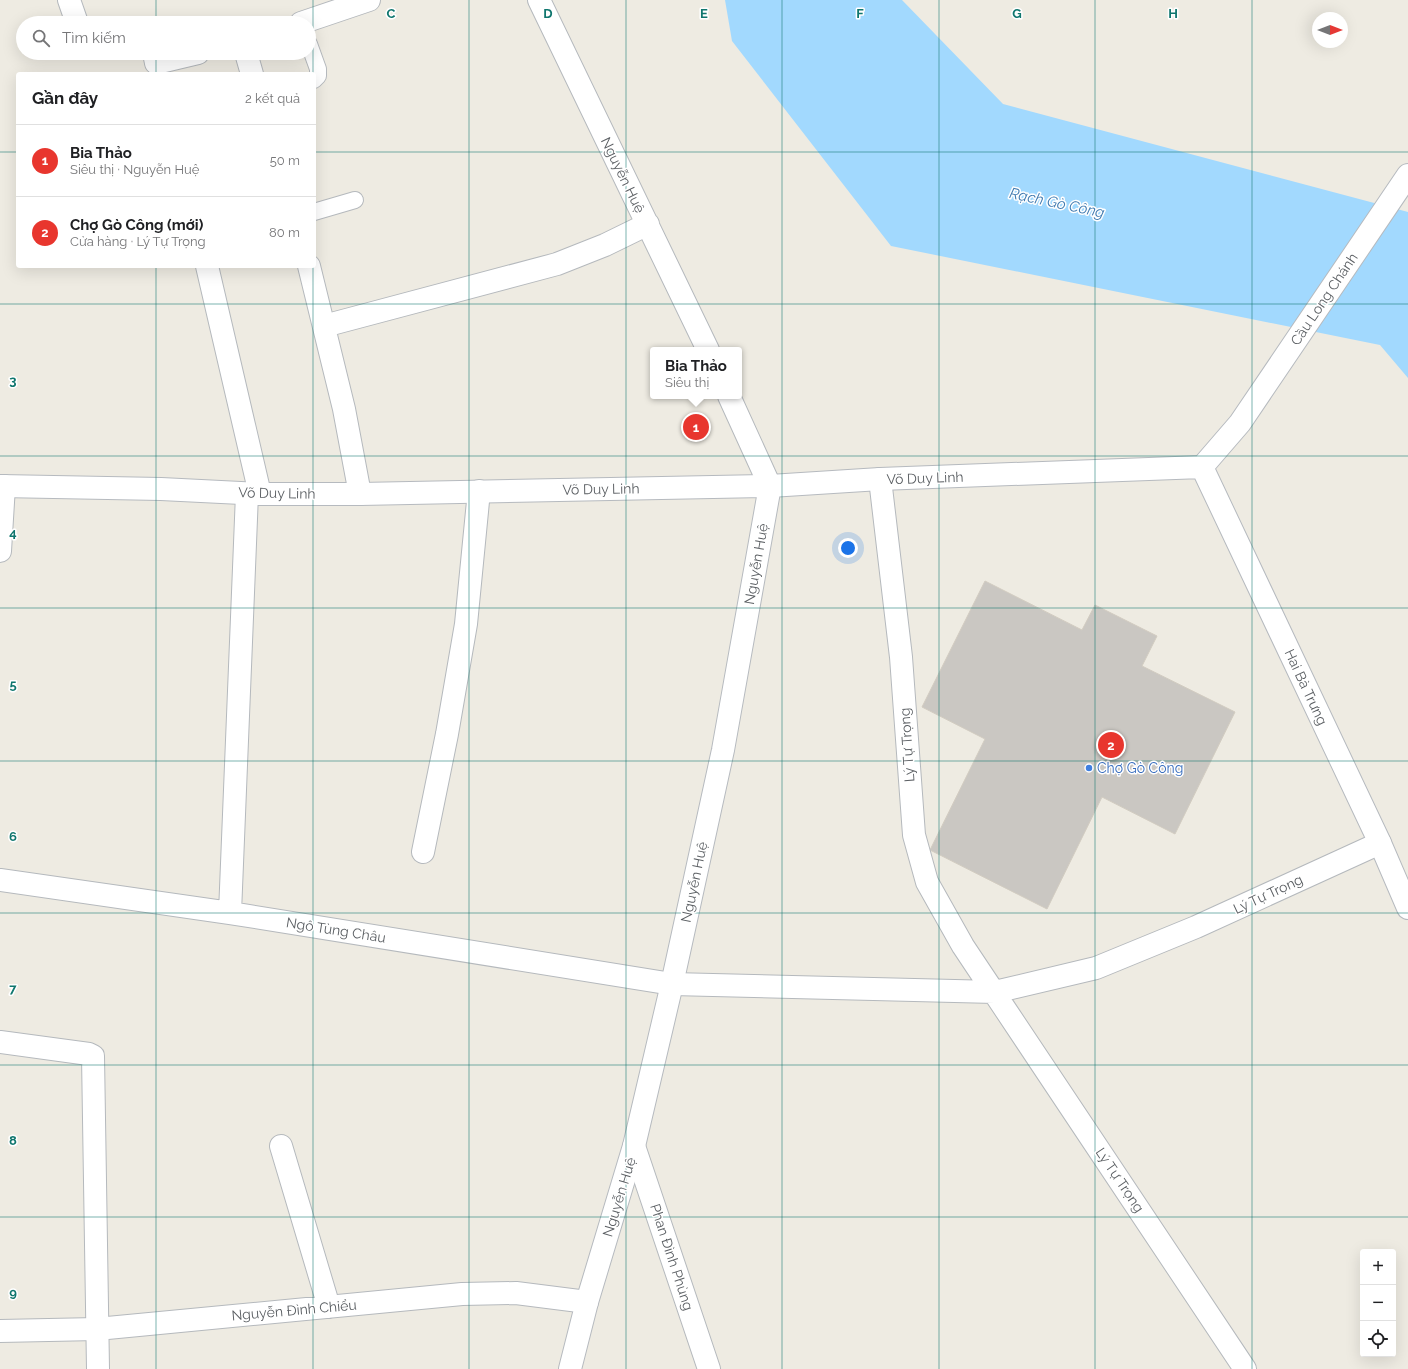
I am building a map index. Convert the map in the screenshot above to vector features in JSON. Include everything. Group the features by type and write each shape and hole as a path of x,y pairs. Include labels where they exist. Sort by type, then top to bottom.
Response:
{"street":[{"path":"69,0 75,16"},
{"path":"316,18 369,0"},
{"name":"Nguyễn Huệ","path":"539,0 707,347"},
{"path":"156,63 169,60"},
{"path":"248,60 251,72"},
{"name":"Cầu Long Chánh","path":"1202,467 1240,423 1408,175"},
{"path":"324,326 557,264 605,245 648,224"},
{"path":"207,268 253,494 230,913"},
{"path":"310,268 344,409 360,494"},
{"path":"730,399 770,486"},
{"name":"Võ Duy Linh","path":"2,486 161,489 253,494 360,494 770,486 880,479 1202,467"},
{"name":"Hai Bà Trưng","path":"1202,467 1380,843 1408,908"},
{"name":"Lý Tự Trọng","path":"880,479 901,657 914,835 927,882 963,946 1245,1369"},
{"path":"0,551 2,486"},
{"name":"Nguyễn Huệ","path":"570,1369 587,1302 634,1146 672,984 723,750 770,486"},
{"path":"423,852 447,734 466,624 479,492"},
{"name":"Lý Tự Trọng","path":"672,984 994,992 1096,968 1196,927 1380,843"},
{"name":"Ngô Tùng Châu","path":"0,880 230,913 672,984"},
{"path":"0,1042 89,1054 93,1056 98,1369"},
{"path":"281,1146 329,1307"},
{"name":"Phan Đình Phùng","path":"634,1146 709,1369"},
{"name":"Nguyễn Đình Chiểu","path":"0,1331 97,1329 462,1294 516,1292 587,1302"}],"lane":[{"path":"315,60 318,69 318,76 316,78"},
{"path":"316,211 355,200"}],"water":[{"name":"Rạch Gò Công","path":"725,0 902,0 1003,104 1408,212 1408,378 1380,345 891,246 732,41"}],"building":[{"name":"Chợ Gò Công","path":"985,581 1082,630 1095,605 1157,636 1142,666 1235,712 1175,834 1102,797 1047,909 930,850 985,739 922,707"}],"place":[{"name":"Bia Thảo","path":"696,427"},
{"name":"Chợ Gò Công (mới)","path":"1111,745"},
{"name":"Chợ Gò Công","path":"1089,768"}]}
